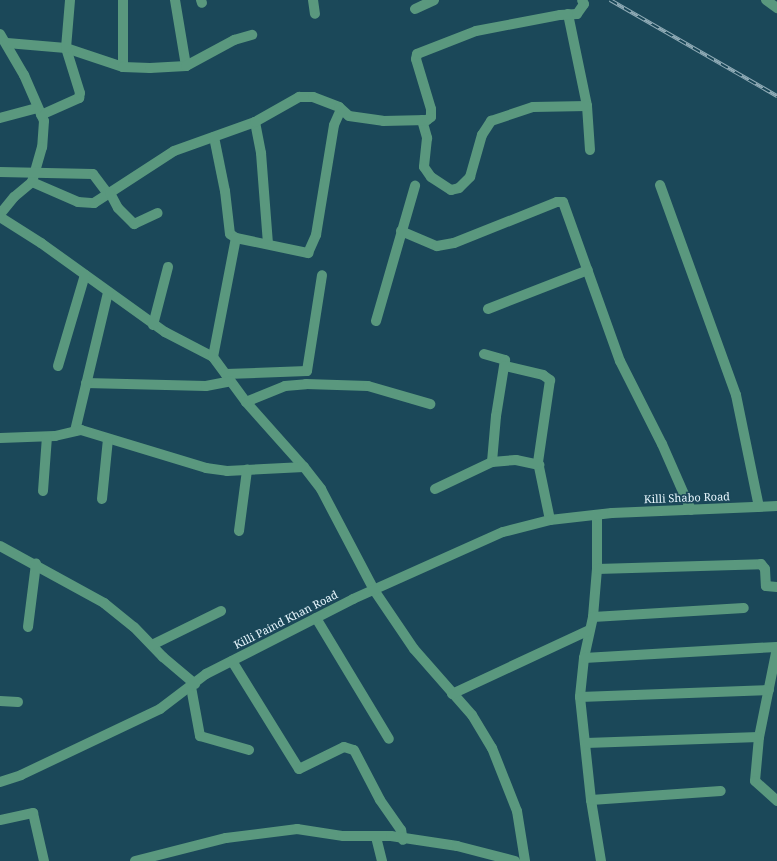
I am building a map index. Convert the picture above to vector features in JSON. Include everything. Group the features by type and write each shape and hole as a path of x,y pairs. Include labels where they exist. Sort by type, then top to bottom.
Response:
{"street":[{"path":"0,118 40,112 79,98 80,93 66,48 70,0"},
{"path":"123,0 123,67"},
{"path":"174,0 186,66"},
{"path":"313,0 315,14"},
{"path":"415,9 434,0"},
{"path":"33,178 78,202 94,203 174,151 255,122 299,97 313,97 341,109 349,116 376,120 422,120 431,117 431,109 416,59 417,54 476,32 568,14 577,14 584,4 582,0"},
{"path":"766,0 777,8"},
{"path":"568,14 587,106 590,150"},
{"path":"0,34 7,43 44,121 42,147 33,178 14,198 0,216 41,243 154,325 213,357 246,402 304,467 321,489 374,590 414,649 472,715 502,770 517,811 524,861"},
{"path":"7,43 66,48 123,67 186,66 234,40 252,35"},
{"path":"422,120 427,138 424,168 431,177 451,190 460,188 470,178 482,135 491,121 533,108 587,106"},
{"path":"214,137 226,191 230,234 236,238 308,253 316,235 334,125 341,109"},
{"path":"255,122 261,153 268,244"},
{"path":"0,172 33,178 93,174 118,208 134,224 158,213"},
{"path":"660,185 736,395 759,507"},
{"path":"376,321 415,186"},
{"path":"401,231 437,246 454,243 557,202 563,202 620,361 662,444 691,510"},
{"path":"213,357 236,238"},
{"path":"154,325 168,267"},
{"path":"488,308 588,270"},
{"path":"58,366 85,275"},
{"path":"86,383 206,386 229,377 307,371 322,275"},
{"path":"75,431 108,292"},
{"path":"484,354 505,360 496,416 492,462"},
{"path":"505,366 543,375 550,380 539,465 550,520"},
{"path":"246,402 285,386 306,384 368,386 430,404"},
{"path":"0,438 47,437 66,435 75,431 108,439 206,468 227,471 304,467"},
{"path":"43,490 47,437"},
{"path":"102,499 108,439"},
{"path":"435,489 492,462 516,460 539,465"},
{"path":"239,532 247,470"},
{"name":"Killi Shabo Road","path":"597,515 777,506"},
{"path":"597,515 598,569 593,616 584,658 580,697 591,800 601,861"},
{"name":"Killi Paind Khan Road","path":"0,782 21,775 160,709 206,674 316,618 374,590 503,532 550,520 597,515"},
{"path":"0,546 36,564 104,603 134,627 193,685 200,736 249,750"},
{"path":"28,627 36,564"},
{"path":"598,569 761,564 765,569 766,586 777,587"},
{"path":"593,616 744,608"},
{"path":"152,645 221,611"},
{"path":"316,618 389,739"},
{"path":"452,694 590,630"},
{"path":"584,658 777,647 759,737 755,781 776,799"},
{"path":"232,661 299,769 344,747 354,750 380,800 401,830 403,840"},
{"path":"580,697 769,690"},
{"path":"0,701 18,702"},
{"path":"586,744 759,737"},
{"path":"591,800 721,791"},
{"path":"0,820 33,813 44,861"},
{"path":"135,861 226,838 275,830 296,829 343,836 391,836 403,840 457,846 515,861"},
{"path":"376,837 382,861"}],"railway":[{"path":"610,0 777,96"}]}
